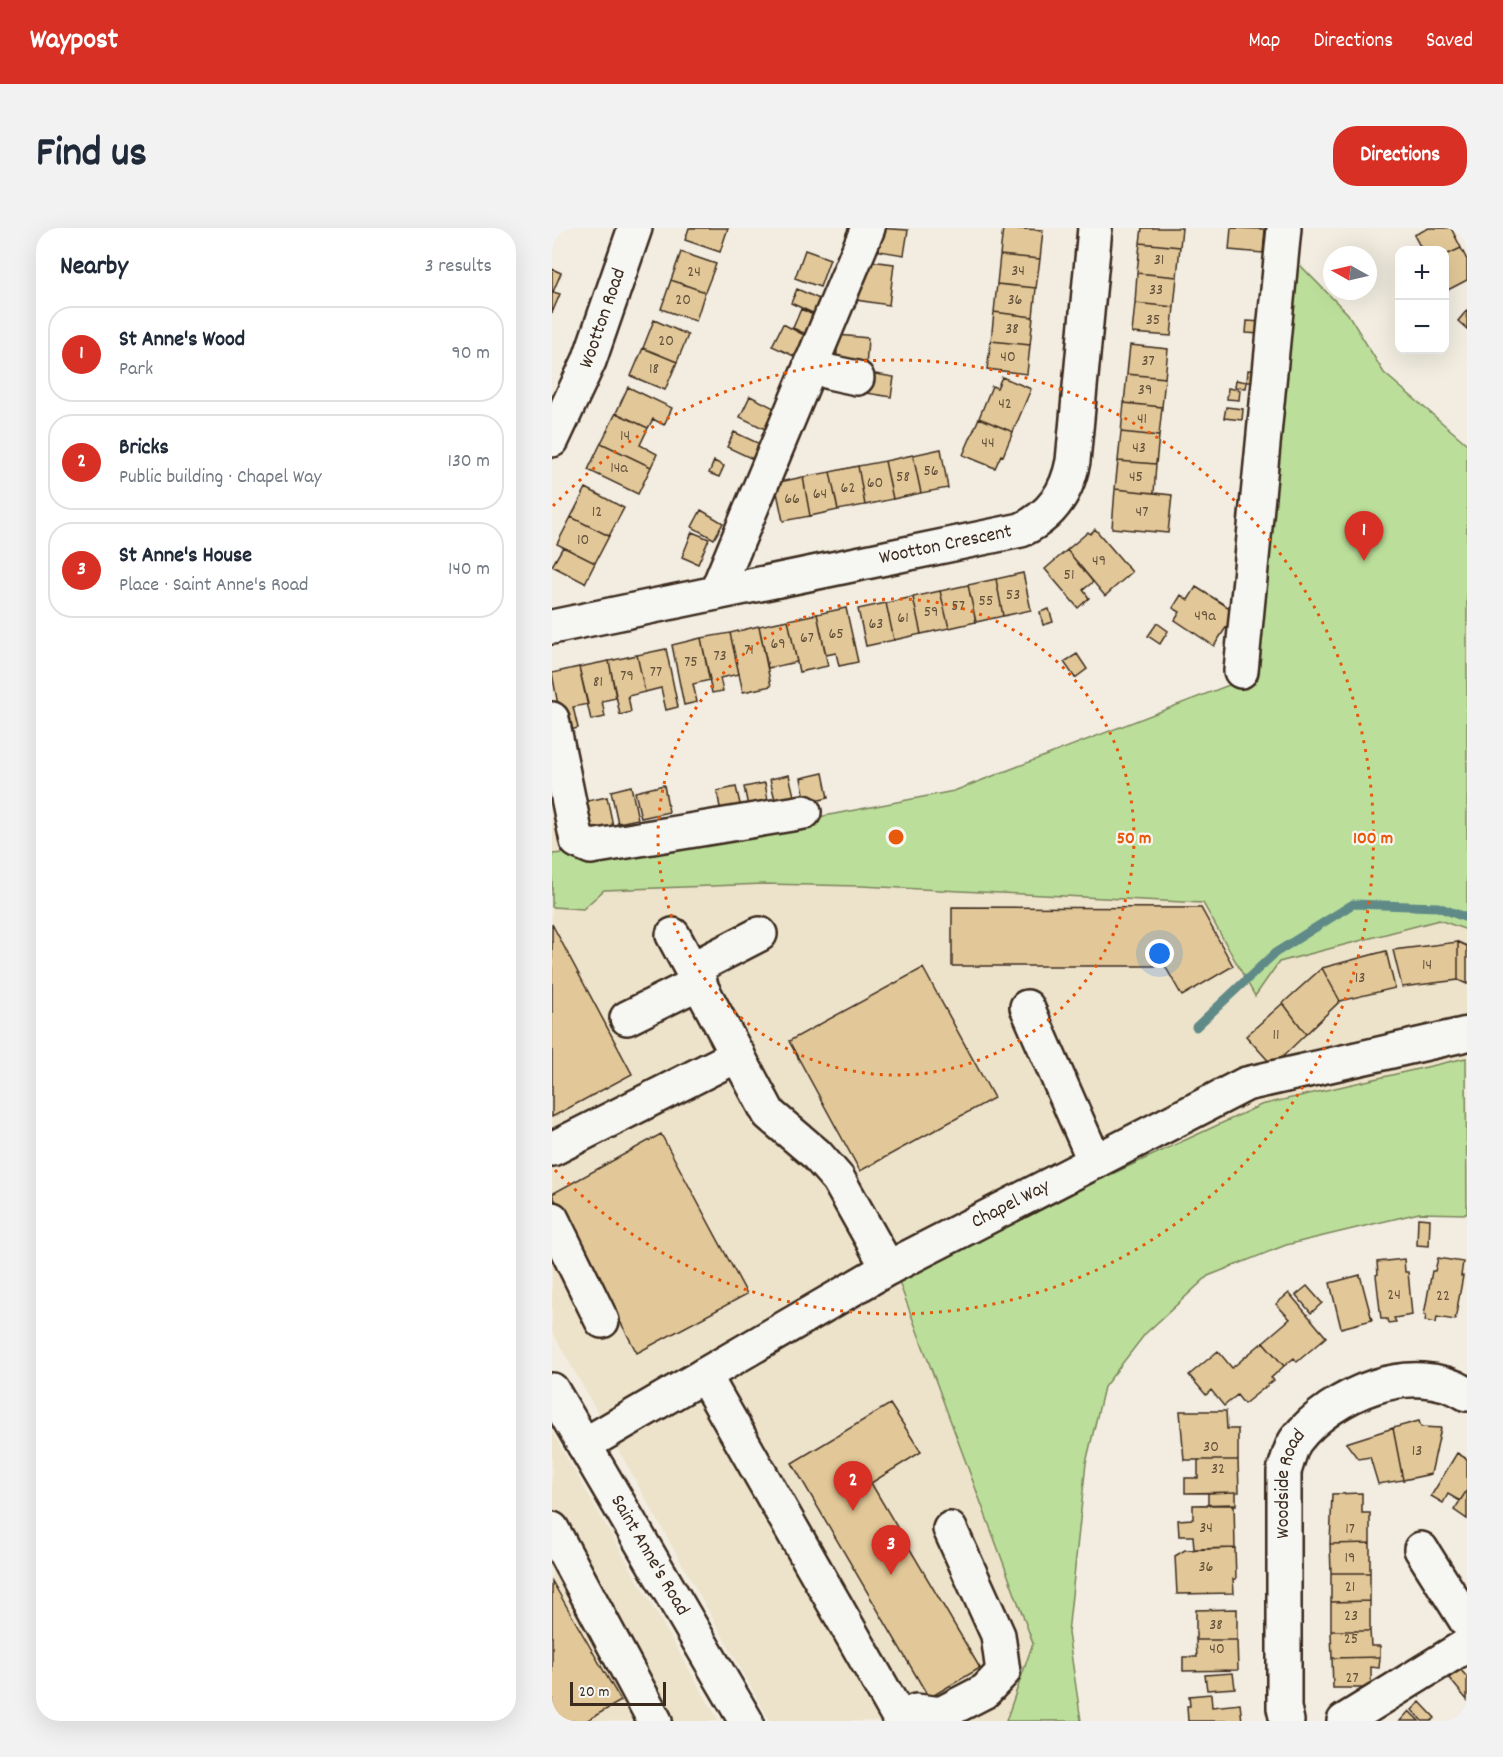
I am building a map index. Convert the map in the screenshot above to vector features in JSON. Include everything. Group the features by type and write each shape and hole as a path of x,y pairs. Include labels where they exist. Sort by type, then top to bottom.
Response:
{"street":[{"name":"Wootton Road","path":"552,439 589,361 635,228"},
{"path":"716,593 831,375 868,228"},
{"name":"Wootton Crescent","path":"552,627 1021,530 1046,515 1065,490 1073,461 1095,228"},
{"path":"1241,671 1284,228"},
{"path":"552,719 577,841 591,847 804,812"},
{"path":"627,1018 760,934"},
{"path":"673,935 770,1114 816,1154 838,1179 888,1268"},
{"path":"1027,1007 1095,1162"},
{"name":"Chapel Way","path":"584,1445 888,1268 1246,1084 1467,1034"},
{"path":"552,1149 738,1055"},
{"path":"552,1219 602,1321"},
{"path":"704,1375 900,1719 916,1711 938,1719 985,1690 1003,1672 998,1635 950,1529"},
{"name":"Woodside Road","path":"1287,1721 1284,1708 1284,1471 1294,1442 1315,1419 1339,1402 1373,1387 1404,1380 1442,1382 1467,1394"},
{"name":"Saint Anne's Road","path":"552,1390 746,1721"},
{"path":"552,1530 655,1721"},
{"path":"1421,1549 1467,1622"},
{"path":"1344,1721 1467,1645"}],"shaded area":[{"path":"552,770 570,853 552,854"},
{"path":"764,884 861,886 1203,903 1255,995 1279,962 1439,920 1467,930 1467,1059 1261,1105 897,1274 1033,1643 1006,1721 770,1721 552,1331 552,907 583,909 604,890"},
{"path":"552,1432 719,1721 552,1721"}],"green space":[{"path":"1292,257 1323,289 1323,300 1334,300 1348,314 1384,373 1467,444 1467,930 1439,920 1279,962 1255,996 1203,903 861,886 764,884 604,890 583,909 552,907 552,854 772,826 954,791 1250,677"},
{"path":"1466,1058 1467,1214 1419,1213 1286,1245 1208,1276 1145,1334 1104,1387 1086,1463 1068,1633 1081,1721 1006,1721 1033,1643 896,1274 1261,1105"}],"building":[{"path":"689,228 728,228 720,252 685,240"},
{"path":"876,228 908,230 904,255 873,250"},
{"path":"1003,228 1043,230 1040,259 1000,255"},
{"path":"1142,228 1182,228 1180,247 1140,243"},
{"path":"1231,228 1265,229 1263,253 1229,250"},
{"path":"1429,228 1451,228 1461,248 1449,254 1449,246 1420,246 1414,235"},
{"path":"1140,243 1180,247 1177,277 1137,273"},
{"path":"1461,248 1467,260 1467,280 1449,289 1449,254"},
{"path":"805,250 830,259 820,287 795,278"},
{"path":"681,252 716,264 705,292 671,280"},
{"path":"1000,255 1040,259 1036,288 997,284"},
{"path":"862,260 894,264 889,305 856,300"},
{"path":"552,269 561,273 553,292 560,294 552,313"},
{"path":"1137,273 1177,277 1174,307 1135,303"},
{"path":"671,280 705,292 696,321 661,309"},
{"path":"997,284 1036,288 1033,317 994,312"},
{"path":"797,289 824,301 817,315 791,303"},
{"path":"1135,303 1174,307 1171,336 1132,333"},
{"path":"801,309 817,317 808,335 793,328"},
{"path":"1467,310 1467,329 1458,321"},
{"path":"994,312 1033,317 1030,345 991,341"},
{"path":"654,320 688,335 677,362 643,348"},
{"path":"1247,321 1262,322 1260,334 1246,333"},
{"path":"783,324 806,336 796,357 772,346"},
{"path":"838,335 868,338 866,368 836,366"},
{"path":"991,341 1030,345 1027,374 987,369"},
{"path":"1130,345 1168,349 1165,378 1127,374"},
{"path":"643,348 677,362 665,390 631,376"},
{"path":"1248,370 1256,371 1255,382 1247,382"},
{"path":"869,373 894,377 891,397 866,393"},
{"path":"1127,374 1165,378 1162,407 1124,403"},
{"path":"1002,377 1031,389 1013,432 979,418 992,386 997,388"},
{"path":"1236,380 1247,382 1246,388 1235,387"},
{"path":"628,387 672,408 664,425 653,419 648,428 616,413"},
{"path":"1228,388 1240,390 1239,400 1227,399"},
{"path":"750,396 774,408 765,429 740,417"},
{"path":"1124,403 1162,407 1159,436 1121,432"},
{"path":"1226,407 1243,409 1242,420 1224,418"},
{"path":"616,413 648,428 640,445 657,454 651,467 601,443"},
{"path":"979,418 1013,432 995,468 963,455"},
{"path":"734,432 762,445 755,460 727,447"},
{"path":"1121,432 1159,436 1156,464 1118,461"},
{"path":"601,443 651,467 638,494 588,470"},
{"path":"941,449 948,488 921,493 913,455"},
{"path":"913,455 921,493 893,499 885,461"},
{"path":"714,461 724,466 719,477 709,473"},
{"path":"885,461 893,499 865,505 858,466"},
{"path":"1118,461 1156,464 1154,493 1115,489"},
{"path":"858,466 865,505 838,510 830,472"},
{"path":"830,472 838,510 810,516 803,477"},
{"path":"803,477 810,516 783,521 775,483"},
{"path":"586,488 624,508 609,536 571,517"},
{"path":"1115,489 1172,495 1168,533 1112,528"},
{"path":"701,510 723,523 714,539 692,527"},
{"path":"571,517 609,536 595,563 557,544"},
{"path":"1095,529 1132,572 1105,596 1067,550 1088,532 1090,534"},
{"path":"692,532 709,539 698,564 682,557"},
{"path":"563,547 595,563 585,583 552,566"},
{"path":"1067,550 1093,582 1083,590 1089,598 1078,608 1045,569"},
{"path":"1023,573 1031,610 1003,616 996,579"},
{"path":"996,579 1003,616 976,622 968,585"},
{"path":"968,585 976,622 949,628 940,591"},
{"path":"1196,587 1236,612 1214,646 1175,620 1180,612 1173,608 1181,595 1188,600"},
{"path":"940,591 949,628 921,634 913,597"},
{"path":"913,597 921,634 894,640 886,603"},
{"path":"886,603 894,640 866,646 858,609"},
{"path":"846,608 858,662 839,666 836,653 826,655 817,614"},
{"path":"1049,609 1053,622 1043,625 1040,612"},
{"path":"817,614 828,666 799,672 788,620"},
{"path":"788,620 797,662 768,668 759,626"},
{"path":"1157,623 1168,631 1160,644 1148,636"},
{"path":"759,626 771,686 743,692 730,633"},
{"path":"730,633 739,674 720,678 723,691 712,693 701,638"},
{"path":"701,638 710,680 693,684 697,702 684,705 672,645"},
{"path":"666,649 678,707 666,710 661,688 645,692 637,655"},
{"path":"1077,654 1087,669 1075,678 1064,662"},
{"path":"637,655 645,692 628,696 631,712 620,715 609,661"},
{"path":"609,661 616,698 602,701 605,717 591,720 579,667"},
{"path":"579,667 588,704 573,707 578,728 563,732 552,673"},
{"path":"823,773 828,798 806,803 801,778"},
{"path":"789,775 795,800 776,804 770,779"},
{"path":"765,783 769,806 749,811 744,787"},
{"path":"664,785 669,812 641,818 635,792"},
{"path":"631,786 638,819 618,823 611,791"},
{"path":"736,787 741,808 721,813 717,791"},
{"path":"607,797 613,826 585,832 578,803"},
{"path":"952,907 1201,908 1233,966 1182,996 1165,966 952,966"},
{"path":"552,924 632,1074 552,1117"},
{"path":"1458,942 1467,946 1467,984 1458,980"},
{"path":"1458,942 1458,980 1402,987 1393,950"},
{"path":"1386,951 1395,988 1340,1001 1322,968"},
{"path":"923,968 994,1098 860,1171 789,1041"},
{"path":"1322,968 1340,1001 1306,1034 1283,1003"},
{"path":"1283,1003 1306,1034 1273,1066 1246,1036"},
{"path":"661,1134 747,1294 637,1353 552,1194"},
{"path":"1418,1218 1430,1219 1429,1246 1417,1245"},
{"path":"1438,1258 1463,1262 1461,1276 1463,1276 1455,1320 1437,1317 1436,1323 1425,1321 1426,1315 1424,1315 1432,1271 1435,1271"},
{"path":"1404,1259 1405,1272 1408,1272 1412,1315 1394,1318 1396,1322 1388,1323 1387,1319 1381,1319 1376,1275 1378,1274 1377,1262"},
{"path":"1360,1275 1372,1320 1341,1328 1330,1283"},
{"path":"1307,1286 1322,1303 1311,1313 1296,1295"},
{"path":"1289,1293 1326,1337 1297,1362 1294,1358 1284,1366 1263,1342 1290,1319 1276,1304"},
{"path":"1263,1342 1284,1366 1271,1378 1274,1380 1244,1404 1237,1395 1224,1406 1211,1390 1206,1395 1189,1375 1218,1351 1232,1368"},
{"path":"890,1404 921,1452 871,1483 980,1668 929,1698 792,1463"},
{"path":"1180,1411 1226,1411 1227,1429 1238,1429 1238,1460 1184,1460"},
{"path":"1419,1421 1421,1427 1441,1428 1431,1474 1403,1480 1393,1428"},
{"path":"1393,1428 1403,1480 1378,1484 1370,1457 1358,1459 1346,1443"},
{"path":"1457,1453 1467,1459 1467,1490 1460,1501 1448,1494 1443,1503 1431,1496"},
{"path":"1198,1460 1238,1460 1239,1492 1185,1493 1185,1478 1198,1478"},
{"path":"1467,1490 1467,1519 1454,1510"},
{"path":"1236,1492 1236,1505 1208,1505 1208,1493"},
{"path":"1362,1493 1362,1513 1370,1513 1370,1543 1330,1544 1332,1494"},
{"path":"1234,1504 1235,1548 1194,1549 1193,1536 1179,1536 1178,1520 1193,1519 1193,1505"},
{"path":"1370,1543 1370,1573 1331,1573 1330,1544"},
{"path":"1235,1548 1234,1593 1177,1594 1175,1556 1185,1550"},
{"path":"1331,1573 1370,1573 1370,1601 1331,1602"},
{"path":"552,1581 621,1701 586,1721 552,1721"},
{"path":"1370,1601 1370,1631 1331,1631 1331,1602"},
{"path":"1237,1609 1237,1640 1196,1640 1196,1610"},
{"path":"1331,1631 1370,1631 1371,1646 1380,1646 1380,1657 1332,1658"},
{"path":"1196,1640 1237,1640 1238,1670 1183,1671 1183,1657 1197,1657"},
{"path":"1380,1657 1379,1668 1371,1667 1371,1688 1333,1688 1332,1658"},
{"path":"1460,1669 1467,1677 1467,1700 1449,1678"},
{"path":"1233,1673 1235,1688 1207,1690 1205,1675"},
{"path":"1211,1694 1212,1707 1240,1704 1242,1721 1188,1721 1189,1696"},
{"path":"1420,1702 1435,1718 1431,1721 1422,1721 1412,1710"},
{"path":"1409,1711 1419,1721 1400,1721"}],"waterway":[{"path":"1196,1027 1275,953 1353,904 1438,907 1467,918"}],"place":[{"name":"St Anne's Wood","path":"1364,561"},
{"name":"Bricks","path":"853,1511"},
{"name":"St Anne's House","path":"891,1575"}]}
